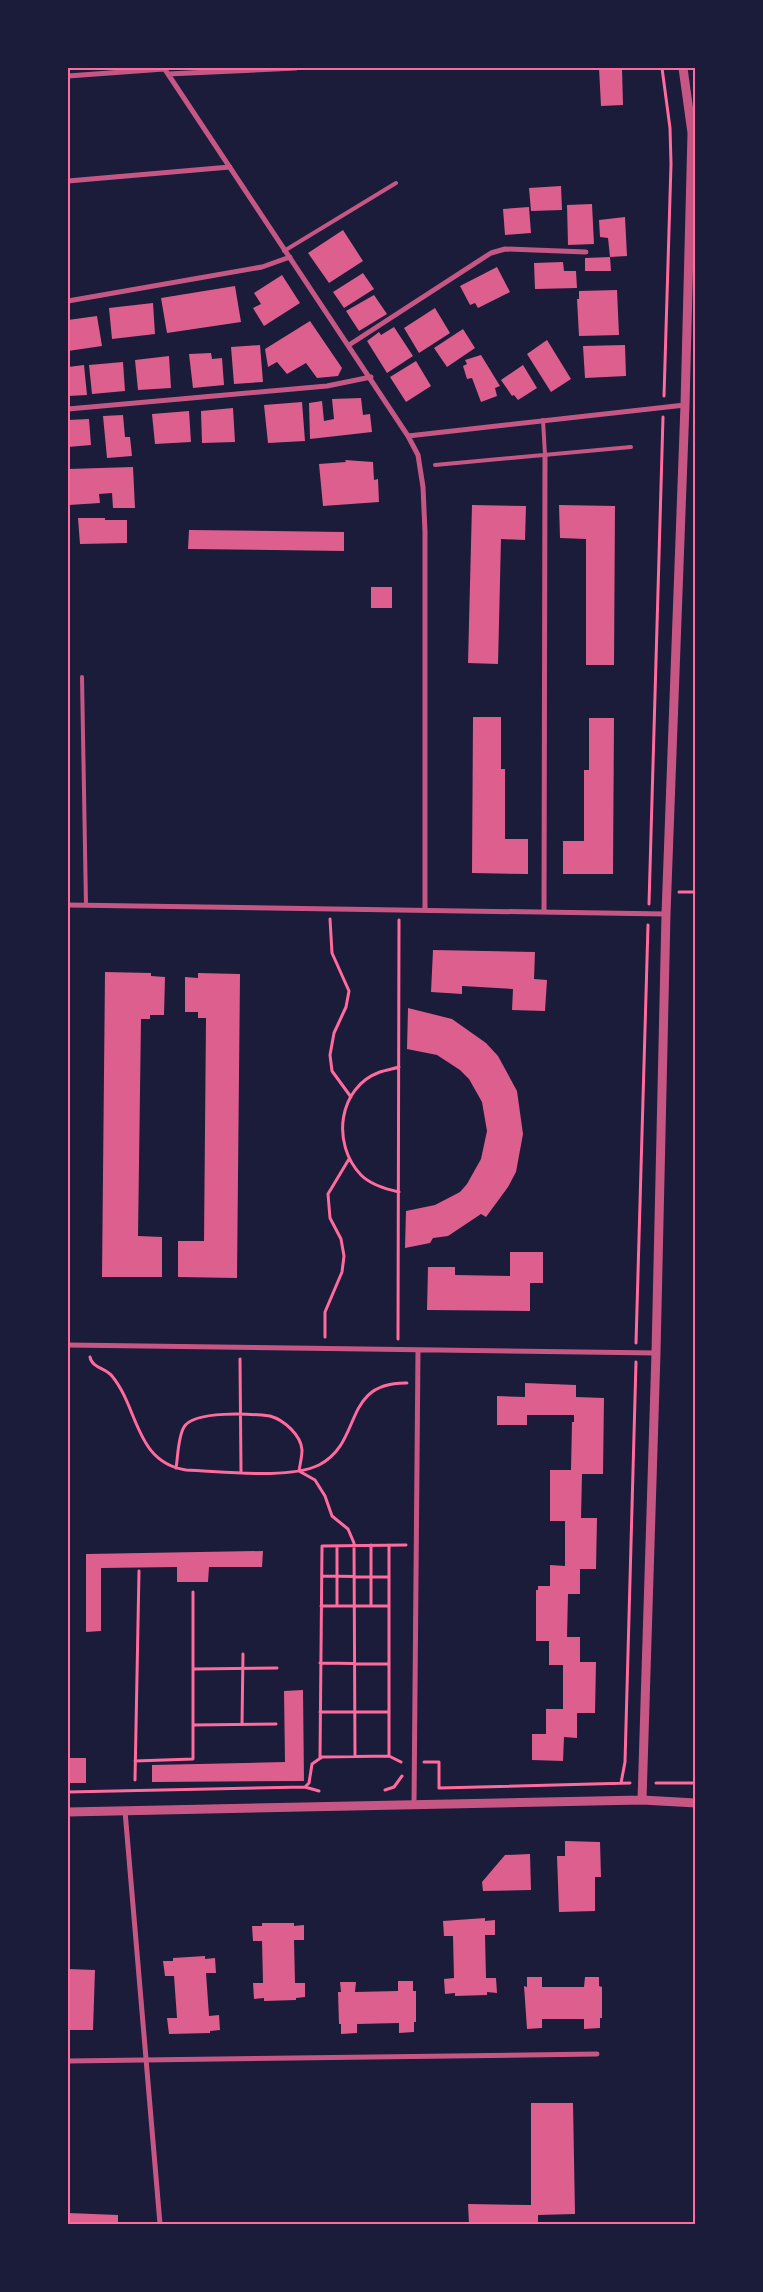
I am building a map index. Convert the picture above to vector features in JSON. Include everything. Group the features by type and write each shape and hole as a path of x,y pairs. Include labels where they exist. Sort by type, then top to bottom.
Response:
{"street":[{"path":"68,76 165,70 296,68"},
{"path":"642,1800 656,1353 666,914 685,405 692,133 683,68"},
{"path":"165,70 371,377 418,455 423,488 425,532 425,910"},
{"path":"68,181 230,167"},
{"path":"349,345 491,253 505,249 586,252"},
{"path":"68,301 262,267 290,256"},
{"path":"68,409 328,386 371,377"},
{"path":"408,436 685,405"},
{"path":"544,912 546,455"},
{"path":"68,905 666,914"},
{"path":"68,1345 656,1353"},
{"path":"414,1805 418,1350"},
{"path":"68,1812 642,1800 696,1803"},
{"path":"125,1811 160,2224"},
{"path":"68,2061 597,2054"}],"lane":[{"path":"284,250 396,183"},
{"path":"543,420 546,455"},
{"path":"435,465 631,447"},
{"path":"82,677 86,905"}],"path":[{"path":"331,909 329,933 332,953 343,974 349,992 346,1007 334,1033 330,1055 332,1072 351,1097"},
{"path":"396,1349 398,1333 399,1192 399,910"},
{"path":"399,1067 379,1072 362,1083 351,1097 342,1119 342,1140 349,1159 361,1176 379,1187 399,1192"},
{"path":"325,1348 325,1312 342,1272 344,1256 341,1238 330,1218 328,1194 349,1159"},
{"path":"90,1356 93,1364 111,1375 151,1452 159,1461 176,1468 284,1473 308,1469 328,1459 346,1437 362,1402 370,1392 392,1383 408,1383"},
{"path":"240,1359 241,1472"},
{"path":"176,1468 181,1436 184,1427 191,1420 203,1416 240,1415 270,1416 278,1418 286,1424 298,1438 302,1449 299,1471"},
{"path":"299,1471 315,1480 325,1496 332,1516 348,1528 354,1545 355,1756"},
{"path":"371,1606 372,1545"},
{"path":"389,1545 389,1756"},
{"path":"320,1758 322,1546 407,1545"},
{"path":"337,1546 337,1606"},
{"path":"135,1780 139,1571"},
{"path":"322,1576 389,1577"},
{"path":"135,1761 193,1759 193,1592"},
{"path":"321,1606 389,1606"},
{"path":"242,1724 243,1654"},
{"path":"320,1663 389,1664"},
{"path":"193,1669 277,1668"},
{"path":"320,1712 389,1712"},
{"path":"193,1725 276,1724"},
{"path":"305,1788 309,1783 312,1764 320,1758 389,1756 403,1762 400,1781 386,1790 377,1791"},
{"path":"422,1762 438,1762 439,1788 696,1783"},
{"path":"68,1792 305,1788 317,1792 327,1791"}],"building":[{"path":"599,68 622,68 623,105 601,106"},
{"path":"561,186 562,210 531,211 529,188"},
{"path":"592,204 594,244 568,245 567,205"},
{"path":"529,207 531,233 505,235 503,209"},
{"path":"625,217 627,256 610,257 608,238 600,237 599,220"},
{"path":"343,230 363,261 329,283 308,253"},
{"path":"610,257 611,271 585,271 585,258"},
{"path":"563,262 564,271 576,271 577,288 535,289 534,263"},
{"path":"497,267 510,292 478,308 475,303 470,305 460,286"},
{"path":"363,273 374,289 344,308 333,292"},
{"path":"282,275 300,303 264,326 253,308 261,304 254,293"},
{"path":"235,286 241,322 167,333 161,298"},
{"path":"617,290 619,335 579,336 577,299 579,299 579,291"},
{"path":"374,295 387,314 359,331 346,311"},
{"path":"153,303 155,334 112,339 109,308"},
{"path":"435,308 450,333 419,353 404,328"},
{"path":"97,316 102,346 68,351 68,320"},
{"path":"310,321 342,368 338,376 317,378 306,363 287,374 277,362 268,367 265,349"},
{"path":"394,327 413,356 387,373 367,341 379,332 381,335"},
{"path":"463,329 475,348 447,367 434,348"},
{"path":"547,340 571,379 551,392 527,354"},
{"path":"260,345 263,382 234,384 231,347"},
{"path":"625,345 626,376 585,378 583,346"},
{"path":"211,353 212,359 222,358 224,385 193,388 189,354"},
{"path":"481,355 500,386 495,388 497,396 481,402 472,378 467,379 463,366 467,364 465,360"},
{"path":"169,356 171,388 138,390 135,360"},
{"path":"416,361 431,386 406,402 390,377"},
{"path":"123,362 125,391 92,394 89,365"},
{"path":"84,365 87,395 68,396 68,367"},
{"path":"523,365 537,388 518,400 514,395 512,396 501,380"},
{"path":"361,398 363,415 370,414 372,432 310,439 309,403 322,401 324,421 334,419 332,399"},
{"path":"302,402 305,441 268,443 264,405"},
{"path":"233,408 235,442 202,443 201,411"},
{"path":"189,411 191,442 155,444 152,414"},
{"path":"123,415 125,437 130,437 132,456 107,458 103,416"},
{"path":"89,419 91,445 68,447 68,420"},
{"path":"345,460 373,462 374,480 378,479 379,502 323,506 319,464 346,462"},
{"path":"133,467 135,508 113,508 112,493 99,494 100,503 69,505 68,469"},
{"path":"472,505 526,506 525,540 501,539 498,664 468,663"},
{"path":"559,505 615,506 614,665 586,665 586,539 560,538"},
{"path":"78,518 127,520 127,543 80,544"},
{"path":"189,530 344,532 344,551 188,549"},
{"path":"371,587 392,587 392,608 371,608"},
{"path":"473,717 501,717 501,769 505,769 505,839 528,839 528,874 472,873"},
{"path":"589,718 614,718 613,874 563,874 563,841 584,841 584,770 589,770"},
{"path":"433,950 535,952 534,979 547,980 545,1011 512,1010 513,989 462,986 462,994 431,992"},
{"path":"105,972 151,973 151,976 165,977 164,1015 150,1015 150,1019 141,1019 138,1236 162,1237 162,1277 102,1277"},
{"path":"198,973 240,974 237,1278 178,1277 178,1241 204,1241 206,1018 198,1018 198,1012 185,1012 185,977 198,978"},
{"path":"408,1008 452,1019 486,1043 498,1056 517,1091 523,1134 516,1172 508,1187 486,1217 481,1214 448,1236 433,1238 430,1243 405,1248 406,1211 435,1205 460,1192 467,1184 481,1159 487,1131 482,1102 469,1079 460,1070 437,1055 407,1049"},
{"path":"510,1252 543,1252 543,1283 530,1283 530,1311 427,1310 428,1267 455,1267 455,1275 510,1276"},
{"path":"525,1383 576,1385 576,1397 604,1398 603,1474 582,1474 581,1518 597,1518 596,1569 580,1569 580,1594 568,1594 567,1637 580,1637 580,1662 596,1662 595,1713 577,1713 577,1738 564,1737 563,1761 532,1760 532,1734 546,1734 546,1709 563,1709 563,1665 549,1665 549,1641 536,1641 536,1590 538,1590 538,1586 550,1586 550,1565 565,1566 565,1521 550,1521 550,1470 571,1470 572,1422 574,1422 574,1415 527,1415 527,1425 497,1425 497,1396 525,1397"},
{"path":"263,1551 262,1567 209,1567 208,1582 177,1582 177,1567 101,1568 101,1631 86,1632 86,1554"},
{"path":"303,1690 304,1781 152,1782 152,1765 285,1762 284,1691"},
{"path":"70,1758 86,1758 86,1783 70,1783"},
{"path":"565,1841 600,1842 601,1877 595,1877 595,1911 559,1912 557,1856 565,1856"},
{"path":"530,1854 531,1890 483,1891 482,1882 505,1855"},
{"path":"485,1918 485,1921 495,1920 495,1935 485,1935 486,1978 496,1978 497,1993 487,1992 487,1995 455,1996 455,1993 445,1994 444,1979 454,1978 453,1936 444,1936 443,1921"},
{"path":"262,1923 294,1923 294,1926 304,1925 304,1940 294,1940 295,1983 305,1983 305,1997 296,1998 296,2000 264,2001 264,1998 254,1999 253,1983 263,1983 262,1941 253,1941 252,1926 262,1926"},
{"path":"205,1956 205,1959 215,1958 216,1973 206,1973 209,2016 219,2015 220,2030 210,2031 210,2033 169,2034 167,2018 177,2018 174,1976 165,1976 163,1961 173,1961 173,1958"},
{"path":"68,1969 95,1970 93,2030 68,2030"},
{"path":"527,1977 542,1977 542,1987 584,1987 585,1977 599,1977 599,1986 602,1987 602,2018 600,2018 600,2028 584,2029 584,2019 542,2019 542,2028 527,2029 524,1986 527,1987"},
{"path":"398,1981 413,1981 413,1991 416,1991 416,2022 414,2022 414,2032 399,2033 399,2023 357,2024 357,2033 341,2034 338,1992 341,1992 340,1982 356,1982 355,1992 398,1991"},
{"path":"531,2103 573,2103 575,2214 538,2215 538,2224 469,2224 468,2204 531,2205"},
{"path":"68,2213 118,2215 118,2224 68,2224"}]}
